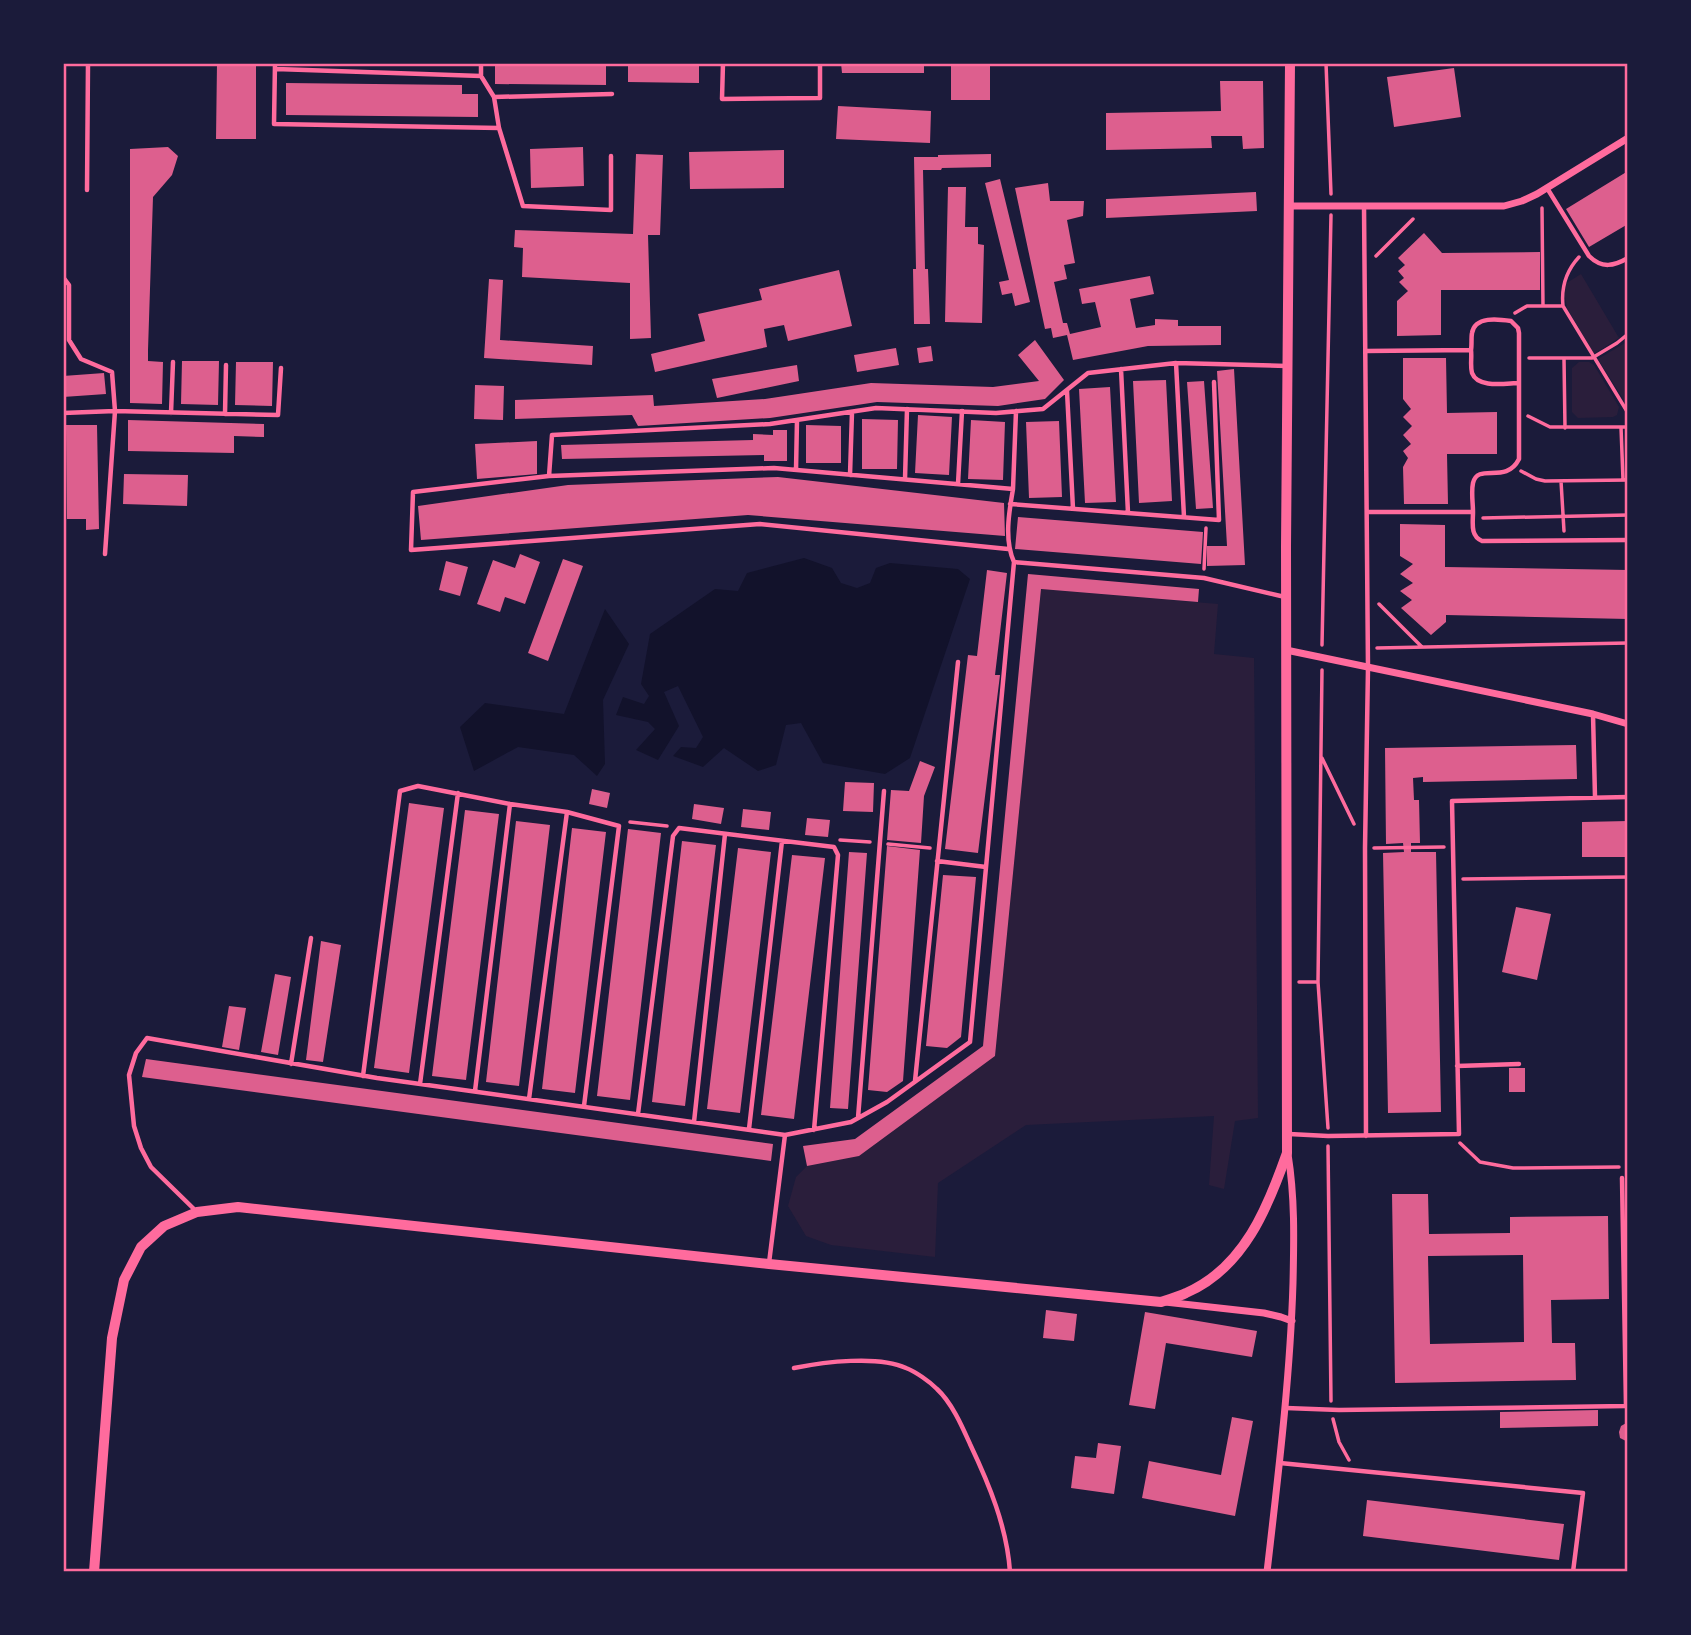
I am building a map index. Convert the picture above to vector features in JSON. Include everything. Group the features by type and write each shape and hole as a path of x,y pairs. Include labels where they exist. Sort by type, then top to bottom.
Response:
{"street":[{"path":"1267,1572 1286,1408 1292,1321 1294,1211 1287,1153 1286,598 1290,63"},
{"path":"1290,206 1504,206 1530,198 1628,138"},
{"path":"1286,650 1593,714 1628,724"},
{"path":"1161,1302 1186,1294 1208,1282 1229,1263 1250,1237 1271,1198 1287,1153"},
{"path":"94,1572 112,1338 124,1280 141,1247 164,1226 197,1212 238,1206 769,1264 1264,1313 1292,1321"}],"lane":[{"path":"87,190 88,63"},
{"path":"481,63 481,76 494,97 499,128 523,206 611,209 611,156"},
{"path":"723,63 722,99 820,98 820,63"},
{"path":"481,76 276,66 274,124 499,128"},
{"path":"494,97 612,94"},
{"path":"1547,188 1594,261 1605,265 1618,264 1628,258"},
{"path":"1364,206 1368,593 1366,1136"},
{"path":"63,277 69,285 69,340 81,359 112,372 116,411 106,554"},
{"path":"1519,383 1486,383 1478,380 1472,373 1472,333 1475,326 1483,320 1511,321 1518,328 1520,411 1520,452 1514,467 1505,473 1481,473 1475,478 1474,535 1482,541 1628,540"},
{"path":"1366,351 1472,350"},
{"path":"171,413 173,362"},
{"path":"549,476 552,435 770,424 876,408 996,413 1043,409 1088,373 1176,363 1288,366"},
{"path":"1176,363 1184,517"},
{"path":"225,414 226,365"},
{"path":"63,413 116,411 278,415 281,368"},
{"path":"1121,369 1128,513"},
{"path":"1010,504 1219,520 1214,382"},
{"path":"1067,390 1073,509"},
{"path":"905,479 907,409"},
{"path":"958,484 962,411"},
{"path":"197,1212 151,1167 141,1149 134,1126 129,1075 136,1053 147,1038 363,1076 785,1135 851,1122 887,1102 970,1042 1014,562 1008,549 1016,411"},
{"path":"850,475 852,412"},
{"path":"796,470 797,420"},
{"path":"1008,549 760,524 411,550 413,492 549,476 774,468 1013,489"},
{"path":"1367,512 1473,515"},
{"path":"1014,562 1204,578 1286,598"},
{"path":"915,1082 957,662"},
{"path":"1593,714 1595,797"},
{"path":"363,1076 400,791 418,786 566,812 619,826 584,1106"},
{"path":"858,1118 884,792"},
{"path":"420,1084 458,793"},
{"path":"1288,1134 1459,1134 1452,801 1628,797"},
{"path":"475,1091 510,804"},
{"path":"529,1098 566,812"},
{"path":"638,1114 673,836 679,828 834,847 838,855 814,1130"},
{"path":"694,1122 725,834"},
{"path":"749,1129 782,841"},
{"path":"937,861 986,867"},
{"path":"291,1064 311,938"},
{"path":"1457,1066 1519,1064"},
{"path":"769,1264 785,1135"},
{"path":"1286,1408 1331,1410 1626,1406 1622,1178"},
{"path":"794,1368 820,1362 887,1362 906,1368 937,1389 963,1429 989,1485 1005,1537 1010,1572"},
{"path":"1280,1463 1583,1493 1573,1572"}],"path":[{"path":"1326,63 1331,206 1318,982 1328,1136 1331,1410 1339,1442 1354,1470"},
{"path":"1542,208 1543,306"},
{"path":"1365,267 1415,217"},
{"path":"1586,251 1574,262 1568,273 1563,290 1563,306 1628,413"},
{"path":"1506,320 1524,307 1563,306"},
{"path":"1519,357 1594,358 1628,334"},
{"path":"1564,359 1565,428"},
{"path":"1520,411 1546,426 1628,426"},
{"path":"1514,467 1540,481 1625,480 1622,427"},
{"path":"1562,481 1565,541"},
{"path":"1473,515 1628,514"},
{"path":"1204,578 1207,519"},
{"path":"1368,593 1422,647"},
{"path":"1368,648 1628,643"},
{"path":"619,826 632,822 679,828"},
{"path":"1454,879 1628,877"},
{"path":"1459,1134 1460,1142 1480,1162 1513,1167 1628,1167"}],"shaded area":[{"path":"1581,274 1619,338 1594,354 1567,308 1565,297 1565,284"},
{"path":"1625,343 1628,348 1628,407 1598,359"},
{"path":"1579,362 1594,365 1619,407 1617,415 1578,418 1572,412 1572,368"},
{"path":"804,558 832,568 841,583 857,588 870,583 876,568 890,563 958,569 970,579 910,758 885,774 823,763 801,723 786,725 776,765 758,771 724,748 703,767 673,756 681,747 696,748 703,737 678,686 664,692 679,726 658,760 636,750 655,729 648,722 616,715 623,697 644,704 649,696 641,684 650,634 715,589 738,591 747,573"},
{"path":"1041,589 1218,604 1214,654 1254,658 1258,1118 1235,1121 1224,1189 1209,1185 1214,1116 1026,1125 938,1183 935,1257 831,1245 806,1236 788,1206 796,1177 807,1166 859,1156 995,1056"},
{"path":"605,609 629,644 603,700 605,764 597,776 574,755 518,747 474,771 460,727 485,703 564,714"}],"building":[{"path":"217,63 256,63 256,139 216,139"},
{"path":"463,63 463,66 427,65"},
{"path":"495,63 606,63 606,85 495,84"},
{"path":"628,63 699,63 699,83 628,82"},
{"path":"841,63 924,63 924,73 842,73"},
{"path":"951,63 990,63 990,100 951,100"},
{"path":"1454,68 1461,117 1394,127 1387,77"},
{"path":"1220,81 1263,81 1264,148 1243,149 1242,136 1211,136 1212,148 1106,150 1106,113 1221,111"},
{"path":"286,83 462,85 462,94 478,94 478,117 286,115"},
{"path":"838,106 931,111 930,143 836,139"},
{"path":"168,147 178,156 172,175 153,197 148,350 148,361 163,362 162,404 130,403 130,149"},
{"path":"583,147 584,186 531,188 530,149"},
{"path":"784,150 784,188 690,189 689,152"},
{"path":"636,154 663,155 660,235 648,235 651,338 630,339 630,283 522,277 523,248 514,247 515,230 633,234"},
{"path":"991,154 991,167 923,170 925,269 928,269 930,324 914,324 914,157"},
{"path":"1628,171 1628,224 1589,247 1566,209"},
{"path":"1000,179 1030,302 1015,306 1012,293 1002,295 999,282 1009,280 985,183"},
{"path":"1048,183 1050,201 1084,201 1083,216 1067,220 1075,263 1064,265 1067,279 1054,282 1063,323 1067,323 1070,334 1101,327 1095,302 1082,304 1079,289 1150,276 1154,294 1130,299 1136,328 1155,325 1155,319 1178,320 1178,326 1221,326 1221,345 1148,346 1073,360 1067,335 1053,338 1051,328 1045,329 1015,188"},
{"path":"948,187 966,187 965,227 978,227 978,244 984,245 982,323 945,322"},
{"path":"1256,192 1257,211 1106,218 1106,199"},
{"path":"1424,233 1442,253 1540,252 1540,290 1441,290 1441,335 1397,336 1397,301 1408,291 1399,282 1404,278 1398,271 1405,265 1398,258"},
{"path":"839,270 852,326 788,341 784,325 764,329 767,347 655,372 651,354 705,341 698,314 762,300 759,289"},
{"path":"489,279 503,280 500,340 593,346 592,365 484,358"},
{"path":"1035,340 1064,380 1045,399 998,406 877,402 770,418 638,426 632,415 515,419 515,400 653,395 654,406 765,399 871,383 993,387 1039,381 1018,355"},
{"path":"931,346 933,361 919,363 917,348"},
{"path":"896,348 899,365 857,372 854,355"},
{"path":"1403,358 1446,358 1447,413 1497,412 1497,454 1447,454 1448,504 1404,504 1403,467 1408,458 1403,451 1411,444 1403,435 1412,426 1403,417 1411,409 1403,399"},
{"path":"182,361 219,361 218,405 181,404"},
{"path":"236,362 273,362 272,406 235,405"},
{"path":"797,365 799,381 717,398 712,379"},
{"path":"1234,369 1245,565 1207,566 1207,546 1227,546 1217,371"},
{"path":"104,373 106,394 63,397 63,376"},
{"path":"1166,380 1172,501 1139,503 1133,381"},
{"path":"1204,381 1213,508 1196,509 1187,382"},
{"path":"475,385 504,386 503,420 474,419"},
{"path":"1110,387 1116,502 1085,503 1079,389"},
{"path":"918,415 952,417 949,475 915,473"},
{"path":"862,419 898,420 897,469 862,469"},
{"path":"128,420 264,424 264,437 234,436 234,453 128,451"},
{"path":"971,420 1005,422 1003,480 968,479"},
{"path":"1059,421 1062,497 1029,498 1026,422"},
{"path":"66,425 97,425 99,529 86,530 86,519 67,519"},
{"path":"806,425 841,426 841,463 806,463"},
{"path":"773,430 787,430 787,461 764,461 764,455 562,459 561,445 753,440 753,434 773,435"},
{"path":"537,441 537,474 477,479 475,444"},
{"path":"124,474 188,475 187,506 123,504"},
{"path":"778,477 1004,503 1005,536 748,515 421,540 418,506 568,485"},
{"path":"1018,517 1203,532 1201,564 1015,549"},
{"path":"1400,524 1445,525 1445,567 1628,570 1628,619 1446,615 1446,622 1431,635 1401,608 1412,600 1400,591 1413,583 1400,574 1413,564 1400,556"},
{"path":"520,554 540,562 525,604 505,597 500,612 477,604 493,560 515,568"},
{"path":"563,559 583,566 548,661 528,653"},
{"path":"446,561 468,567 460,596 439,590"},
{"path":"987,570 1007,573 995,675 1000,675 978,853 945,849 968,655 977,656"},
{"path":"1028,574 1199,589 1198,602 1041,589 995,1056 859,1156 807,1166 803,1146 855,1139 983,1046"},
{"path":"1576,745 1577,779 1423,782 1423,777 1413,778 1414,800 1419,800 1420,843 1411,843 1411,852 1436,852 1441,1112 1388,1113 1383,853 1404,852 1403,843 1386,844 1385,748"},
{"path":"920,761 935,767 924,796 921,843 887,840 891,790 909,791"},
{"path":"845,782 874,783 873,812 843,811"},
{"path":"592,789 610,793 607,808 589,804"},
{"path":"409,803 444,808 409,1073 374,1068"},
{"path":"694,804 724,808 721,824 692,819"},
{"path":"743,809 771,812 769,830 741,827"},
{"path":"465,810 499,814 466,1080 432,1076"},
{"path":"807,818 830,820 828,837 805,835"},
{"path":"516,821 550,825 519,1086 486,1082"},
{"path":"1628,821 1628,857 1582,857 1582,822"},
{"path":"572,828 606,832 575,1093 542,1089"},
{"path":"628,829 661,833 630,1100 597,1096"},
{"path":"682,841 716,845 685,1106 652,1102"},
{"path":"887,846 920,850 903,1081 887,1092 868,1090"},
{"path":"738,848 771,852 740,1113 707,1109"},
{"path":"849,852 867,853 848,1109 830,1108"},
{"path":"792,855 825,858 794,1119 761,1115"},
{"path":"943,875 976,877 961,1037 947,1048 926,1046"},
{"path":"1516,907 1551,914 1537,980 1502,972"},
{"path":"321,941 341,945 323,1062 306,1060"},
{"path":"275,974 291,977 278,1055 261,1052"},
{"path":"229,1006 246,1008 239,1050 222,1047"},
{"path":"146,1059 773,1144 771,1161 142,1077"},
{"path":"1509,1068 1525,1068 1525,1092 1509,1092"},
{"path":"1392,1194 1428,1194 1429,1234 1510,1233 1510,1217 1608,1216 1609,1299 1551,1300 1552,1343 1575,1343 1576,1380 1395,1383","holes":["1523,1255 1524,1342 1430,1344 1428,1256"]},
{"path":"1046,1310 1077,1314 1074,1341 1043,1338"},
{"path":"1145,1312 1257,1331 1252,1357 1166,1343 1155,1409 1129,1405"},
{"path":"1598,1410 1598,1426 1500,1428 1500,1412"},
{"path":"1232,1417 1253,1421 1235,1516 1142,1498 1149,1461 1221,1475"},
{"path":"1628,1422 1628,1442 1620,1438 1619,1432 1621,1426"},
{"path":"1098,1443 1121,1446 1114,1494 1071,1488 1075,1456 1096,1458"},
{"path":"1367,1500 1564,1524 1559,1560 1363,1536"}]}
